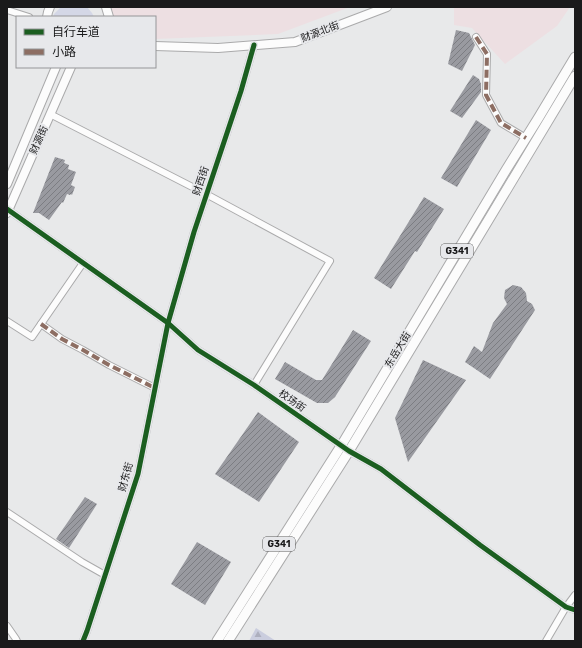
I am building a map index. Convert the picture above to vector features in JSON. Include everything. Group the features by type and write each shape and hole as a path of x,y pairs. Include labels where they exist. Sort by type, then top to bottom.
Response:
{"highway":[{"name":"东岳大街","path":"216,641 340,446 575,57"},
{"name":"东岳大街","path":"228,641 349,451 575,76"}],"main road":[{"name":"财源北街","path":"156,46 218,48 295,42 387,7"},
{"name":"财源街","path":"7,184 56,68"},
{"name":"财源街","path":"7,211 71,68"}],"street":[{"path":"7,10 26,16"},
{"path":"476,36 487,54 486,95 501,123 526,138"},
{"name":"财西街","path":"168,323 194,232 241,90 254,45"},
{"path":"50,114 206,194 330,261 254,385"},
{"name":"校场街","path":"7,211 168,323 198,350 254,385 340,446 381,469 480,545 566,607 575,610"},
{"path":"7,321 32,337 83,263"},
{"name":"财东街","path":"83,641 138,474 168,323"},
{"path":"42,324 62,339 154,388"},
{"path":"7,512 82,562 105,575"},
{"path":"546,641 566,607 575,595"},
{"path":"7,626 17,641"}],"shaded area":[{"path":"61,7 87,7 94,16 53,16"},
{"path":"108,7 350,7 278,34 156,39 156,16 112,16"},
{"path":"454,7 570,7 557,26 505,64 472,28 454,25"}],"green space":[{"path":"256,628 276,641 249,641"}],"building":[{"path":"456,30 469,33 475,45 462,71 448,64"},
{"path":"473,75 479,79 481,84 481,92 462,118 450,111"},
{"path":"476,120 491,130 457,187 441,178"},
{"path":"55,157 65,160 64,163 69,165 68,169 76,172 71,185 75,187 72,195 67,194 63,203 62,202 49,220 39,213 33,213"},
{"path":"424,197 444,209 417,252 415,251 391,289 374,278"},
{"path":"513,285 521,287 526,293 527,301 532,304 535,310 490,379 465,362 474,346 482,352 493,323 507,304 504,298 505,290"},
{"path":"353,330 371,341 335,397 328,403 317,403 275,379 285,362 316,380 322,380"},
{"path":"423,360 466,380 408,462 395,418"},
{"path":"258,412 299,442 259,502 215,474"},
{"path":"85,497 97,504 69,548 56,539"},
{"path":"197,542 231,562 205,605 171,584"}],"marked path":[{"path":"476,37 487,54 486,95 501,123 526,138"},
{"path":"41,324 62,339 155,388"}],"cycle path":[{"path":"83,641 138,474 168,323 194,232 241,91 254,45"},
{"path":"7,209 168,323 198,350 254,385 349,451 381,469 480,545 566,607 575,610"}]}
